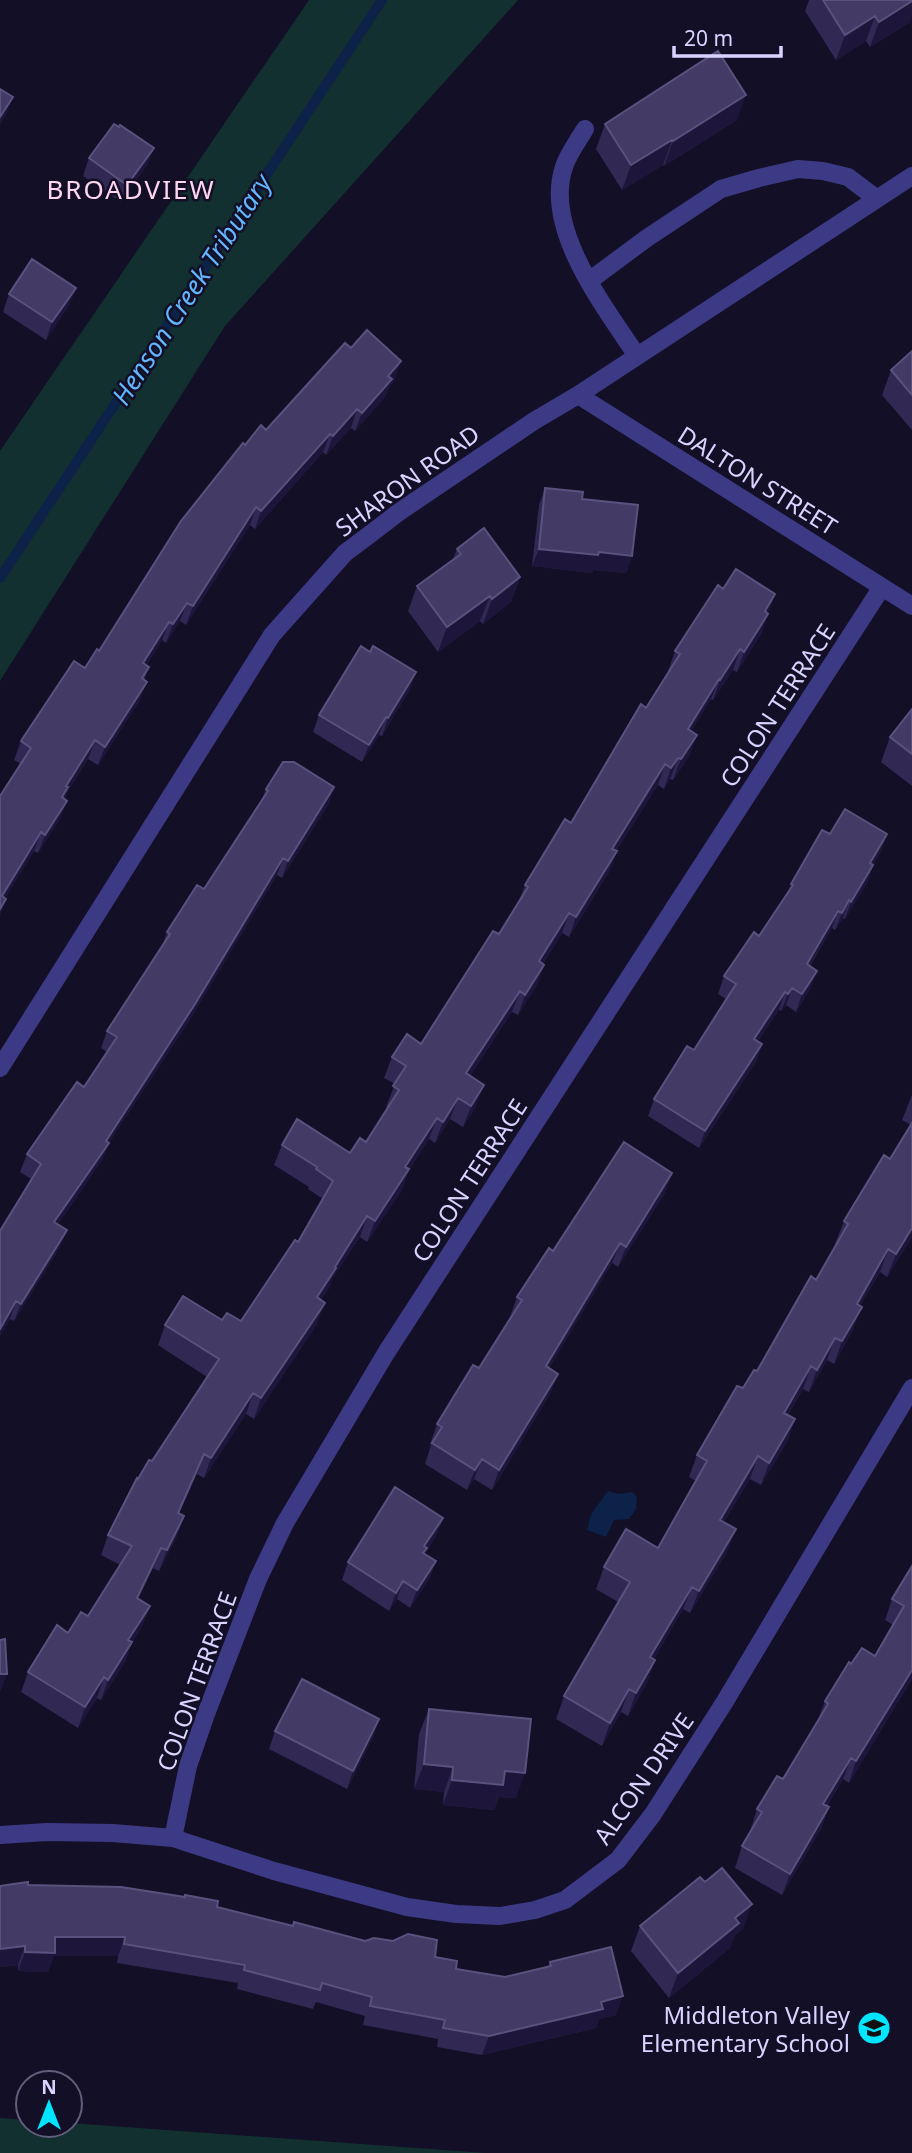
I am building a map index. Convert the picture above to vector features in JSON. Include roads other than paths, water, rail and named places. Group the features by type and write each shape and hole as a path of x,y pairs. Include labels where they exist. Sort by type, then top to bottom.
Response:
{"street":[{"path":"585,129 564,166 559,194 566,234 589,282 637,356"},
{"path":"589,282 647,238 721,190 759,178 798,169 823,171 848,177 877,199"},
{"name":"SHARON ROAD","path":"0,1069 272,635 345,554 399,512 534,421 578,395 912,176"},
{"name":"DALTON STREET","path":"578,395 912,606"},
{"name":"COLON TERRACE","path":"173,1838 188,1766 206,1714 258,1579 285,1523 386,1353 882,587"},
{"name":"ALCON DRIVE","path":"0,1835 114,1833 173,1838 274,1871 408,1907 456,1914 500,1916 535,1910 565,1900 618,1860 653,1814 724,1703 912,1388"}],"water":[{"path":"608,1491 618,1494 632,1492 637,1497 636,1509 629,1519 614,1520 606,1537 587,1530 591,1514"}],"waterway":[{"name":"Henson Creek Tributary","path":"0,578 382,0"}],"place":[{"name":"Middleton Valley Elementary School","path":"874,2028"}],"district":[{"name":"BROADVIEW","path":"131,189"}]}
